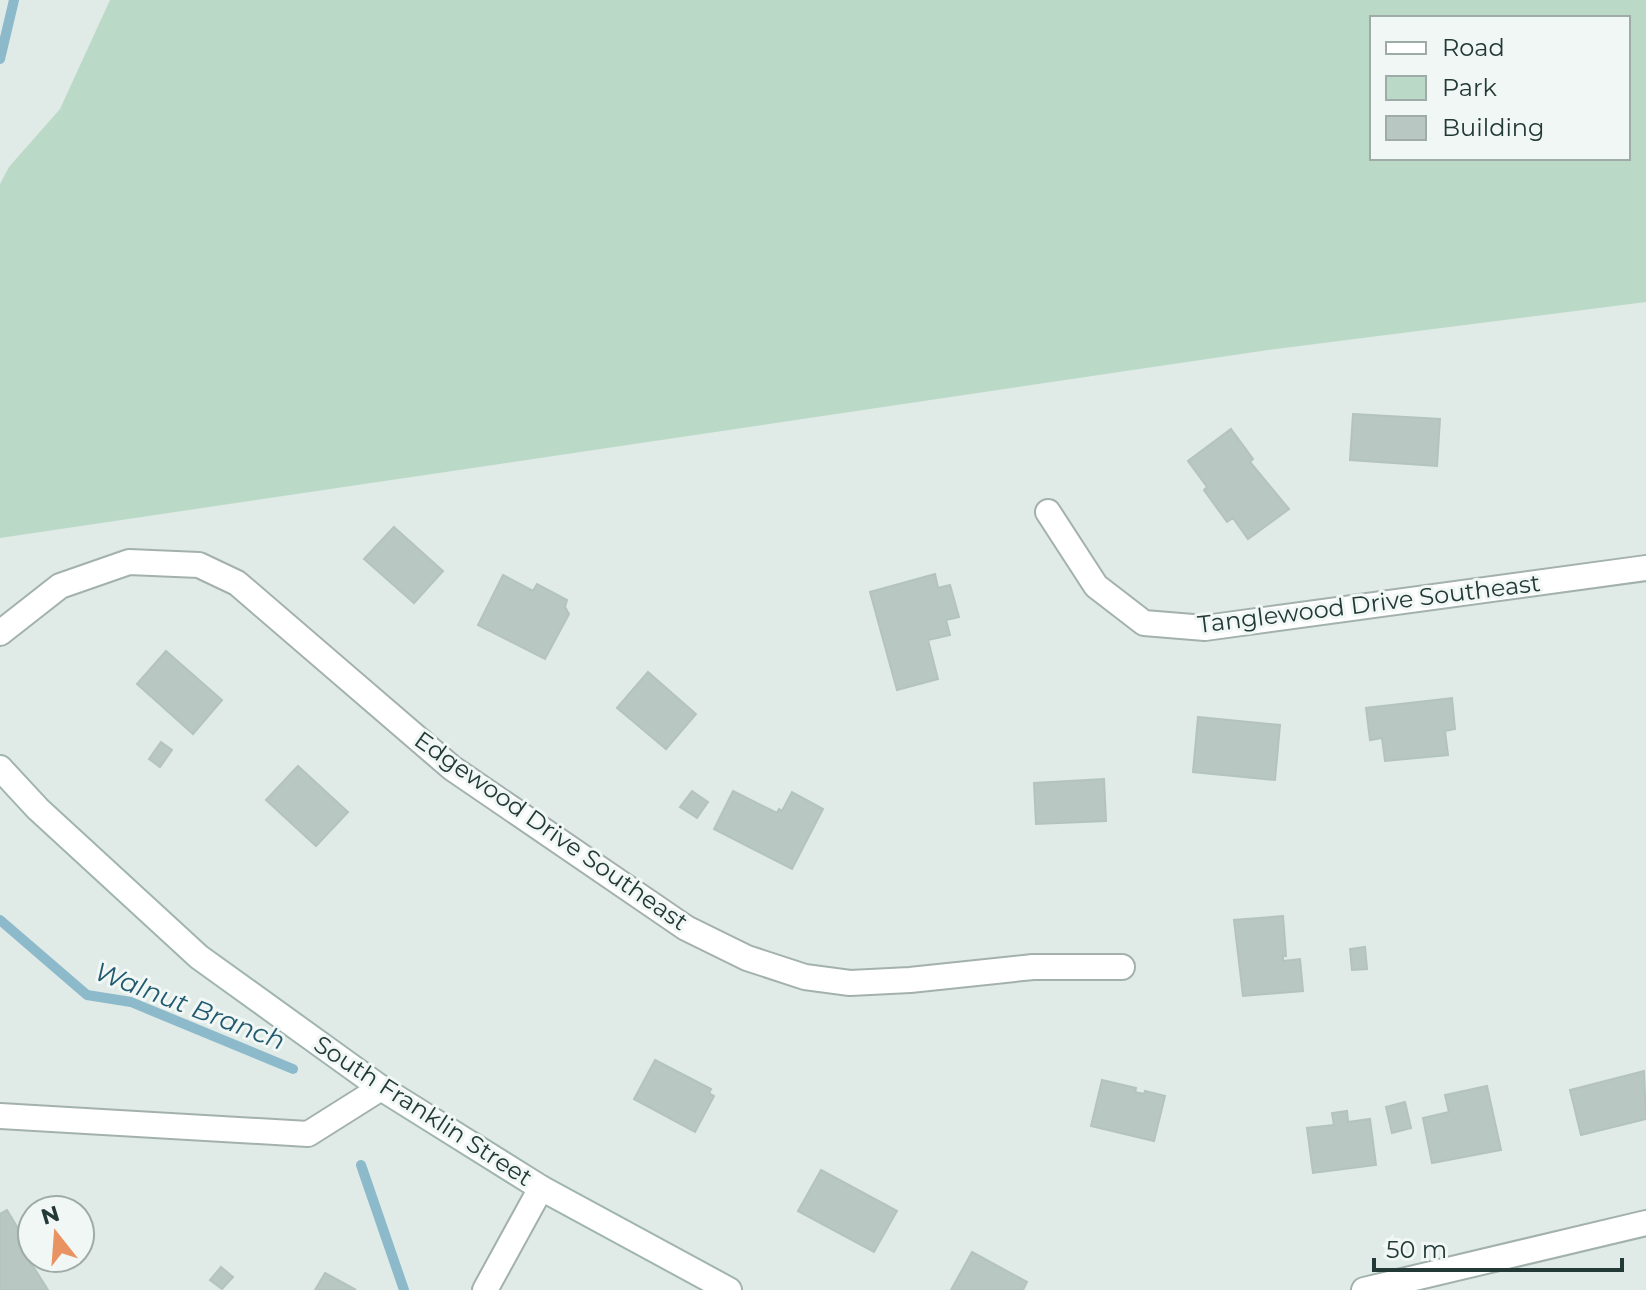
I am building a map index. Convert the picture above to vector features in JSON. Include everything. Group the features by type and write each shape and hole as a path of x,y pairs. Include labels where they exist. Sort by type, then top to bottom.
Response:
{"street":[{"name":"Tanglewood Drive Southeast","path":"1048,512 1096,586 1144,623 1205,628 1646,568"},
{"name":"Edgewood Drive Southeast","path":"0,633 60,586 129,562 199,565 237,583 452,768 686,928 747,958 805,977 850,983 1033,967 1122,967"},
{"name":"South Franklin Street","path":"0,768 38,809 199,957 381,1088 541,1188 729,1290"},
{"path":"0,1116 308,1134 381,1088"},
{"path":"485,1290 541,1188"},
{"path":"1364,1290 1646,1223"}],"green space":[{"path":"110,0 1646,0 1646,302 1268,350 0,538 0,184 9,167 60,109"}],"building":[{"path":"1353,414 1440,419 1437,466 1350,460"},
{"path":"1231,429 1253,459 1250,462 1289,509 1248,539 1233,518 1227,522 1188,461"},
{"path":"394,527 443,571 414,603 364,559"},
{"path":"935,574 938,588 950,585 959,617 946,620 950,635 928,640 938,679 897,690 870,592"},
{"path":"503,575 533,591 537,584 567,600 565,607 569,614 545,659 478,625"},
{"path":"166,651 222,700 193,734 137,684"},
{"path":"648,672 696,714 666,749 617,708"},
{"path":"1452,698 1455,729 1445,731 1448,755 1385,761 1382,738 1370,740 1366,708"},
{"path":"1198,717 1280,725 1275,780 1193,772"},
{"path":"161,742 172,750 160,767 149,759"},
{"path":"298,766 348,812 316,846 266,800"},
{"path":"1104,779 1106,821 1036,824 1034,783"},
{"path":"692,791 708,802 697,818 680,807"},
{"path":"733,791 777,813 779,809 782,811 792,792 823,809 792,869 714,829"},
{"path":"1283,916 1286,956 1283,956 1283,961 1300,959 1303,991 1243,996 1234,920"},
{"path":"1365,947 1367,969 1352,970 1350,949"},
{"path":"655,1060 711,1089 709,1093 714,1096 695,1132 634,1099"},
{"path":"1644,1071 1646,1119 1581,1135 1570,1090"},
{"path":"1102,1080 1136,1088 1135,1092 1165,1096 1154,1141 1091,1126"},
{"path":"1487,1086 1501,1150 1432,1163 1423,1118 1449,1112 1445,1095"},
{"path":"1405,1102 1411,1128 1392,1133 1386,1107"},
{"path":"1347,1111 1348,1122 1370,1119 1376,1165 1313,1173 1307,1128 1334,1125 1332,1113"},
{"path":"821,1170 897,1211 874,1252 798,1211"},
{"path":"7,1210 16,1225 16,1274 38,1274 48,1290 0,1290 0,1214"},
{"path":"972,1252 1027,1282 1023,1290 951,1290"},
{"path":"221,1267 233,1277 222,1289 210,1280"},
{"path":"325,1273 356,1290 315,1290"}],"waterway":[{"name":"Walnut Branch","path":"0,59 14,0"},
{"name":"Walnut Branch","path":"0,920 87,995 131,1002 293,1069"},
{"name":"Walnut Branch","path":"361,1165 404,1290"}]}
